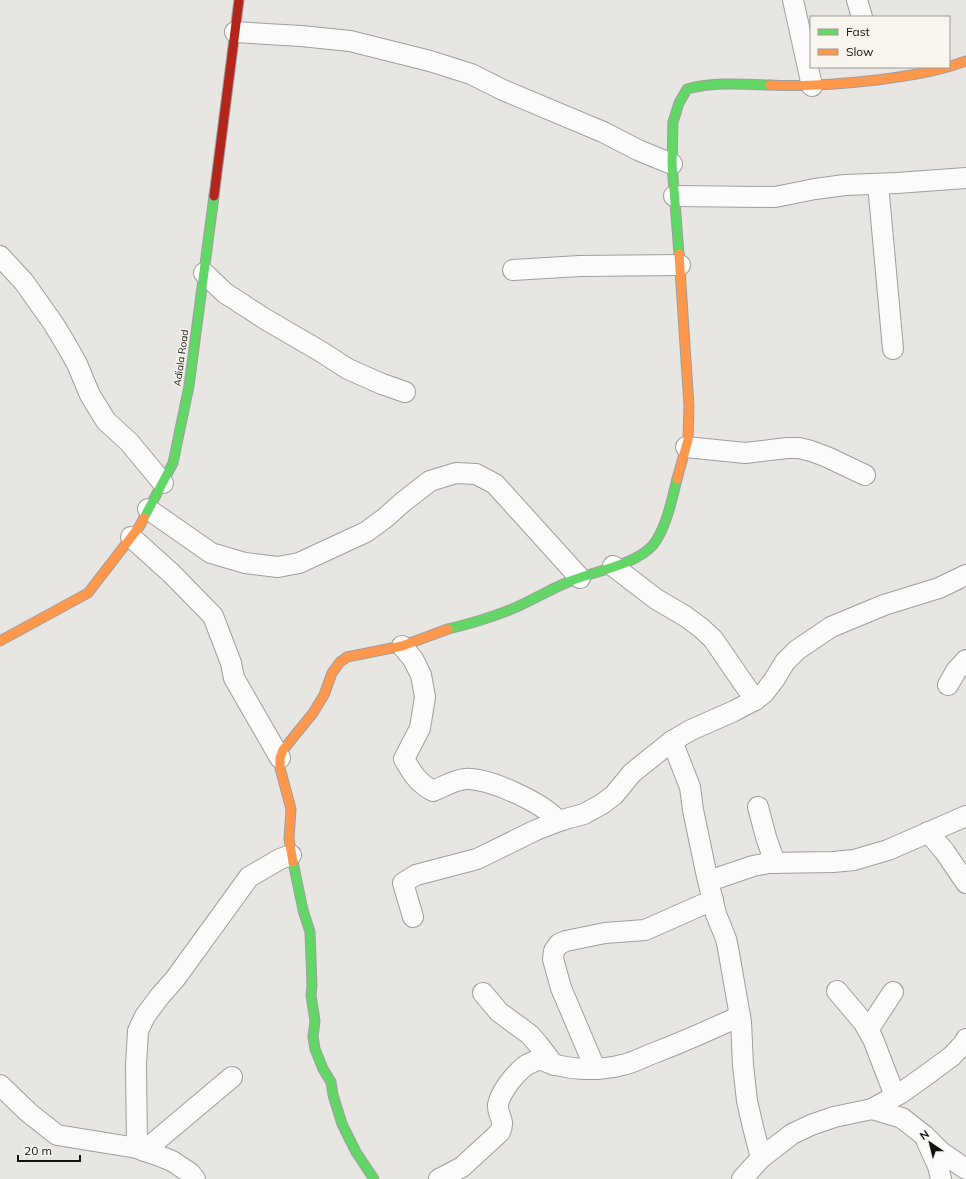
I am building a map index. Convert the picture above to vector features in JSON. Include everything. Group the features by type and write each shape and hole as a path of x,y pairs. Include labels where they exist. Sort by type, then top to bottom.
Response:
{"street":[{"name":"Adiala Road","path":"0,641 88,593 139,527 173,463 188,394 239,0"},
{"path":"793,0 812,86"},
{"path":"857,0 862,16"},
{"path":"235,32 350,41 458,70 471,74 503,90 603,132 638,150 672,164"},
{"path":"950,68 966,61"},
{"path":"374,1179 356,1152 342,1124 338,1107 333,1095 331,1082 323,1069 315,1049 313,1037 315,1021 311,995 312,979 310,932 296,882 291,855 289,839 291,809 280,768 280,758 288,744 313,713 324,695 332,673 340,662 347,657 402,646 441,631 461,626 511,609 562,584 644,554 654,544 666,521 688,440 689,406 672,164 673,122 679,104 687,89 696,86 714,84 812,86 877,73 917,76 949,68"},
{"path":"674,196 775,196 845,185 966,178"},
{"path":"878,184 894,349"},
{"path":"0,256 24,282 67,346 77,364 90,395 106,421 129,442 163,484"},
{"path":"513,270 580,266 680,265"},
{"path":"204,273 225,293 348,369 382,384 406,392"},
{"path":"686,447 745,453 799,448 827,457 865,475"},
{"path":"148,510 211,553 245,563 278,567 299,563 366,532 430,481 456,473 476,474 495,484 580,578"},
{"path":"131,537 172,574 213,616 231,663 234,678 280,758"},
{"path":"613,566 656,599 690,620 713,639 755,700"},
{"path":"413,917 403,883 408,879 416,875 477,858 536,830 558,821 584,814 614,795 632,772 672,741 691,730 755,700 764,693 785,662 797,650 831,627 884,605 939,588 966,575"},
{"path":"402,646 413,659 421,675 425,697 420,728 404,759 412,774 433,791 458,780 478,779 490,782 533,802 554,816 558,821"},
{"path":"948,685 956,671 966,660"},
{"path":"672,741 690,788 693,810 716,914 726,939 740,1016 747,1101 761,1158"},
{"path":"758,807 775,863"},
{"path":"709,881 753,866 769,863 834,862 854,860 888,850 966,816"},
{"path":"928,832 945,852 966,883"},
{"path":"140,1150 136,1066 138,1031 145,1016 175,979 249,877 280,859 291,855"},
{"path":"595,1068 561,988 553,959 554,951 559,944 566,941 605,933 644,930 713,900"},
{"path":"837,991 864,1023 873,1039 895,1096"},
{"path":"868,1030 893,992"},
{"path":"483,993 499,1012 529,1034 554,1065"},
{"path":"439,1179 462,1167 500,1132 503,1126 498,1104 507,1085 524,1066 538,1059 554,1065 570,1068 602,1068 623,1065 680,1043 740,1016"},
{"path":"742,1179 761,1158 792,1134 811,1125 834,1117 872,1109 895,1096 952,1056 966,1039"},
{"path":"140,1150 232,1077"},
{"path":"0,1085 28,1112 57,1134 140,1150 172,1161 196,1179"},
{"path":"872,1109 902,1118 925,1136 941,1152 966,1169"},
{"path":"925,1136 938,1166 941,1179"}],"traffic: fast":[{"path":"679,254 672,164 673,122 679,103 687,89 707,85 770,85"},
{"path":"144,518 173,463 189,386 214,196"},
{"path":"448,629 497,615 565,583 627,562 646,552 653,545 662,531 677,479"},
{"path":"293,862 303,910 310,932 311,995 315,1021 313,1037 315,1049 323,1069 331,1082 333,1095 342,1124 356,1152 374,1179"}],"traffic: slow":[{"path":"950,66 966,61"},
{"path":"770,85 797,86 850,83 911,75 944,68"},
{"path":"677,479 688,440 689,406 679,254"},
{"path":"0,641 88,593 139,527 144,518"},
{"path":"293,862 289,839 291,809 280,768 280,758 283,750 313,713 324,695 332,673 340,662 347,657 402,646 448,629"}],"traffic: jam":[{"path":"214,196 239,0"}]}
